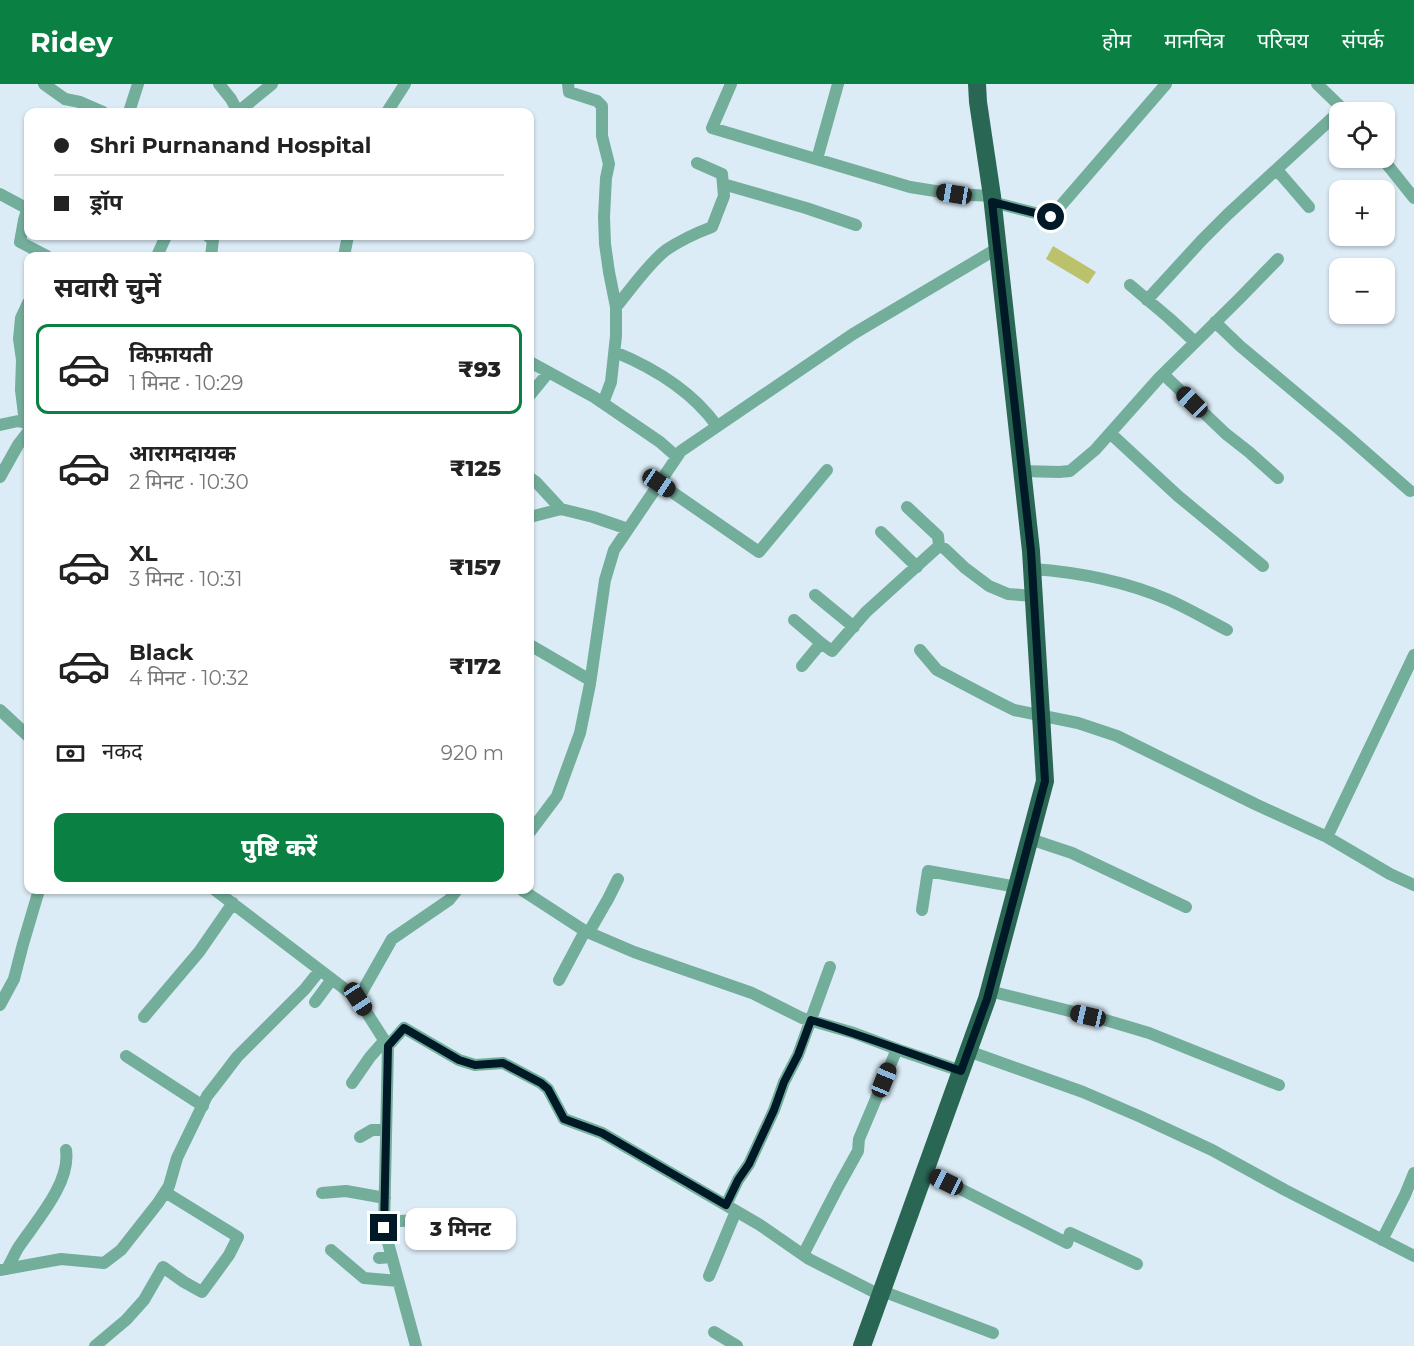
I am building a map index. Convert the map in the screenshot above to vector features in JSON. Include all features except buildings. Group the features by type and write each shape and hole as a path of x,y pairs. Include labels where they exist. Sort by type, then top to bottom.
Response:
{"highway":[{"path":"862,1346 989,991 1045,781 1032,569 998,248 977,84"}],"street":[{"path":"44,84 77,107"},
{"path":"130,108 138,84"},
{"path":"219,84 236,108"},
{"path":"243,108 272,84"},
{"path":"390,108 405,84"},
{"path":"568,84 569,92 597,101 602,106 602,136 609,164 604,217 605,244 616,307 616,336 611,382 603,403"},
{"path":"731,84 712,128 910,186 992,199 1051,217 1166,84"},
{"path":"817,159 838,84"},
{"path":"1317,84 1335,102"},
{"path":"1147,300 1203,240 1329,124"},
{"path":"616,307 665,251 689,236 712,227 724,196 722,174 697,163"},
{"path":"1390,168 1414,198"},
{"path":"1277,170 1310,207"},
{"path":"723,184 856,225"},
{"path":"0,194 24,207"},
{"path":"24,220 20,242 39,252"},
{"path":"534,827 557,796 580,733 605,580 614,550 681,451 853,334 998,248"},
{"path":"1022,471 1070,471 1095,450 1163,374 1278,259"},
{"path":"1130,285 1195,342"},
{"path":"24,312 19,339 22,360 21,390 24,405"},
{"path":"1215,322 1410,491"},
{"path":"615,352 650,368 687,393 706,411 717,426"},
{"path":"534,364 594,397 660,442 677,457"},
{"path":"534,390 548,373"},
{"path":"1163,374 1226,434 1278,478"},
{"path":"0,424 18,421 24,424"},
{"path":"1110,433 1178,496 1263,566"},
{"path":"0,477 24,434"},
{"path":"659,483 759,552 827,470"},
{"path":"534,481 561,509"},
{"path":"907,507 938,536 939,546"},
{"path":"534,516 561,509 628,529"},
{"path":"881,532 917,567"},
{"path":"794,620 832,651 866,612 939,546"},
{"path":"939,546 989,586 1008,594 1033,596"},
{"path":"1032,569 1062,571 1149,592 1227,630"},
{"path":"815,595 854,627"},
{"path":"802,666 821,643"},
{"path":"534,647 590,680"},
{"path":"920,650 937,670 1014,710 1078,723 1117,736 1327,837 1390,874 1414,885"},
{"path":"1327,837 1414,655"},
{"path":"0,710 24,728"},
{"path":"1030,838 1072,853 1186,907"},
{"path":"922,910 928,870 1017,887"},
{"path":"560,980 618,879"},
{"path":"0,1005 14,980 22,944 38,894"},
{"path":"221,894 358,999 386,1043 384,1222 386,1258 398,1281 416,1346"},
{"path":"358,999 392,939 449,900 454,894"},
{"path":"528,894 587,932 634,952 752,993 802,1018 854,1033 961,1071"},
{"path":"144,1017 199,952 233,903"},
{"path":"709,1276 738,1180 749,1164 798,1055 830,967"},
{"path":"4,1270 60,1259 104,1263 121,1250 169,1186 177,1158 207,1096 237,1057 305,989 320,970"},
{"path":"315,1002 332,980"},
{"path":"989,991 1149,1033 1279,1085"},
{"path":"352,1083 370,1057 404,1028 459,1060 475,1065 503,1063 548,1089 564,1119 602,1133 760,1225 803,1256 881,1293 993,1334"},
{"path":"803,1256 858,1151 859,1139 897,1049"},
{"path":"968,1052 1083,1092 1141,1117 1212,1150 1414,1256"},
{"path":"126,1056 202,1106"},
{"path":"360,1137 372,1130 386,1130"},
{"path":"4,1270 61,1182 67,1159 66,1150"},
{"path":"925,1171 1067,1243 1070,1233 1137,1264"},
{"path":"1382,1240 1414,1173"},
{"path":"322,1192 346,1191 385,1198"},
{"path":"95,1346 126,1320 144,1300 163,1267 202,1292 229,1255 238,1237 165,1192"},
{"path":"384,1222 417,1220"},
{"path":"331,1250 364,1278 398,1281"},
{"path":"714,1332 738,1346"}],"route":[{"path":"384,1228 388,1046 404,1028 459,1060 475,1065 503,1063 541,1083 548,1089 564,1119 602,1133 726,1205 749,1164 774,1110 811,1020 961,1071 987,999 1045,781 1031,551 992,202 1051,217"}]}
